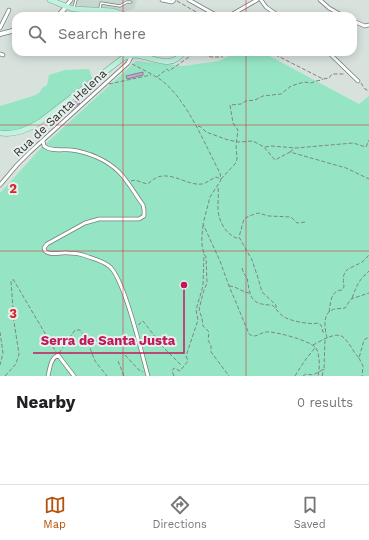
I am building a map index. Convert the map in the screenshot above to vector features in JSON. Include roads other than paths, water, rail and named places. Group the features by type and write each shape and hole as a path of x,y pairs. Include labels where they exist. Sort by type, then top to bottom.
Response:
{"main road":[{"path":"50,0 73,9 113,12"},
{"path":"0,133 17,132 30,128 40,122 117,61 128,56"},
{"path":"142,56 165,62 177,59 179,56"}],"street":[{"path":"62,12 71,0"},
{"path":"162,0 172,2 174,0"},
{"path":"189,0 210,12"},
{"path":"236,12 257,0"},
{"path":"261,0 266,7 273,12"},
{"path":"320,0 336,12"},
{"path":"0,28 9,10"},
{"path":"357,23 365,26 369,25"},
{"path":"0,34 12,31"},
{"name":"Rua de Santa Helena","path":"0,186 17,165 128,63 133,56"},
{"path":"332,56 358,81"},
{"path":"43,141 44,146 49,149 71,150 89,154 107,163 118,171 143,205 144,216 139,219 99,219 85,223 47,244 44,251 48,254 68,253 83,255 110,266 116,274 123,291 147,375"},
{"path":"48,376 51,362 54,357 58,355 74,376"}],"lane":[{"path":"73,9 76,0"},
{"path":"100,10 101,3 120,6 127,2 131,2"}],"place":[{"name":"Serra de Santa Justa","path":"184,285"}]}
